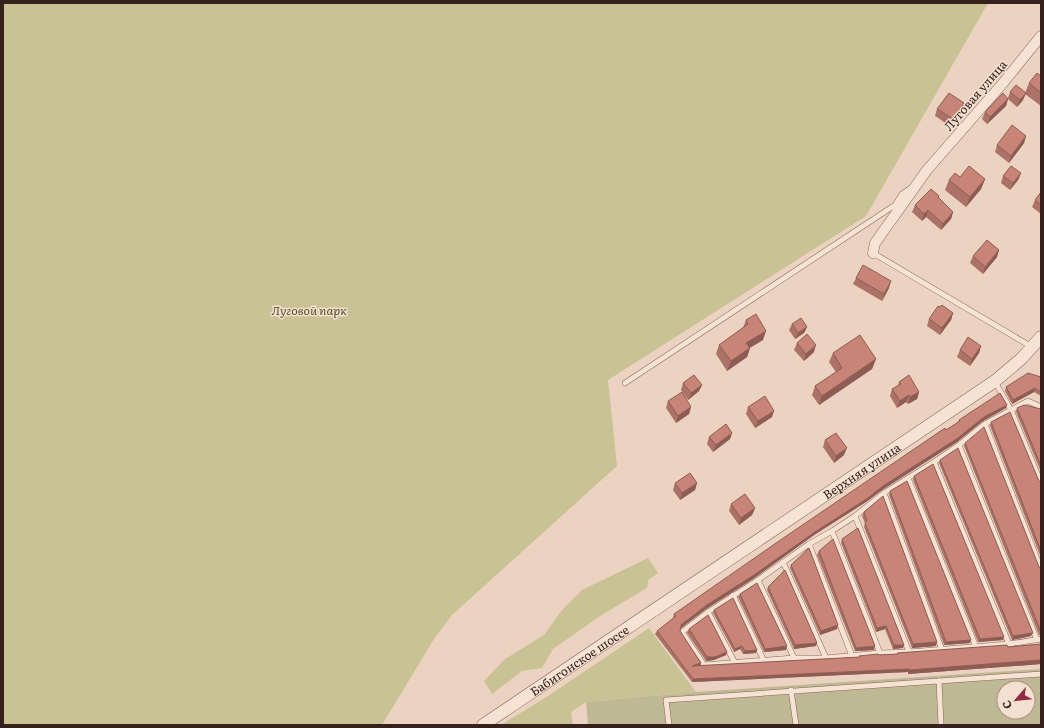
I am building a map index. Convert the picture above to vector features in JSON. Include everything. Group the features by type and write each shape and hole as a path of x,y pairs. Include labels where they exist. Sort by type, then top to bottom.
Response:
{"street":[{"name":"Луговая улица","path":"873,253 875,244 927,170 1003,83 1041,36"},
{"name":"Верхняя улица","path":"675,596 995,381 1021,359 1041,337"},
{"name":"Бабигонское шоссе","path":"483,725 675,596"}],"lane":[{"path":"625,382 895,204 902,194 917,184"},
{"path":"873,253 1032,347"},
{"path":"995,381 1011,410 1041,483"},
{"path":"959,445 1039,639 1009,644 942,650 880,653 826,658 794,658 704,665 682,632 708,612 758,580 809,544 855,516 884,493 959,445 985,424 1028,401 1041,407"},
{"path":"985,424 1041,569"},
{"path":"934,462 1009,644"},
{"path":"908,478 976,647"},
{"path":"884,493 942,650"},
{"path":"855,516 909,652"},
{"path":"832,531 880,653"},
{"path":"809,544 852,656"},
{"path":"783,562 826,658"},
{"path":"758,580 794,658"},
{"path":"733,595 764,661"},
{"path":"708,612 735,663"},
{"path":"669,725 666,700 791,690 1041,674"},
{"path":"939,681 942,725"},
{"path":"791,690 796,725"}],"green space":[{"name":"Луговой парк","path":"3,3 988,3 866,216 608,380 617,466 452,615 434,639 382,725 3,725"},
{"path":"648,558 658,573 648,580 647,588 600,616 553,649 542,668 522,671 492,694 484,681 505,659 544,635 562,610 582,590"},
{"path":"649,628 696,692 586,702 571,712 573,725 501,725 548,696"}],"shaded area":[{"path":"1041,669 1041,725 588,725 586,702 696,692"}],"building":[{"path":"1037,73 1041,76 1041,93 1029,83"},
{"path":"1016,85 1026,93 1020,100 1010,92"},
{"path":"949,93 964,103 953,119 937,109"},
{"path":"1003,93 1008,99 990,117 985,112"},
{"path":"1012,125 1026,136 1011,156 997,145"},
{"path":"969,166 985,179 970,197 949,180 955,173 960,177"},
{"path":"1011,166 1021,173 1013,183 1003,176"},
{"path":"931,189 953,212 943,224 928,210 924,214 915,205"},
{"path":"1041,192 1041,205 1035,200"},
{"path":"987,240 999,250 985,267 973,256"},
{"path":"863,265 891,281 884,294 856,278"},
{"path":"942,305 953,313 942,328 929,319 938,306 940,307"},
{"path":"756,314 766,331 746,343 750,348 731,361 719,345 748,324 746,320"},
{"path":"801,318 807,327 798,333 792,324"},
{"path":"807,334 816,345 806,354 797,343"},
{"path":"860,335 876,359 822,396 815,386 842,368 833,353"},
{"path":"968,337 981,346 972,359 960,350"},
{"path":"1028,373 1041,377 1041,392 1035,388 1013,400 1006,387"},
{"path":"694,375 702,385 691,393 683,383"},
{"path":"909,375 919,392 910,397 909,395 900,401 892,389 901,384 899,382"},
{"path":"682,392 691,407 678,416 668,401"},
{"path":"1000,393 1007,405 984,417 958,438 883,486 868,498 707,605 681,625 680,631 701,663 692,666 860,657 859,656 878,654 898,654 897,653 1041,644 1041,660 909,670 693,679 657,631 676,616 674,614 945,428 946,430"},
{"path":"765,396 774,411 758,421 748,407"},
{"path":"1024,405 1041,409 1041,466 1017,408"},
{"path":"1010,412 1041,483 1041,551 991,422"},
{"path":"726,424 732,433 716,445 709,437"},
{"path":"984,427 1041,569 1041,632 965,443"},
{"path":"836,433 847,448 836,456 825,440"},
{"path":"958,448 1033,633 1013,636 940,460"},
{"path":"933,464 1004,637 980,639 914,476"},
{"path":"690,473 697,483 682,493 675,483"},
{"path":"907,481 971,640 946,642 890,491"},
{"path":"745,494 755,508 741,518 731,504"},
{"path":"883,496 937,642 913,644 865,523 867,521 864,512"},
{"path":"858,528 904,645 894,645 886,626 877,628 842,539"},
{"path":"833,539 875,646 856,648 819,551"},
{"path":"809,548 838,625 821,631 791,565"},
{"path":"785,570 817,643 795,645 768,587"},
{"path":"757,583 787,646 765,649 740,594"},
{"path":"733,598 757,650 745,651 742,646 735,649 714,610"},
{"path":"708,615 727,652 715,657 707,657 689,629"}]}
